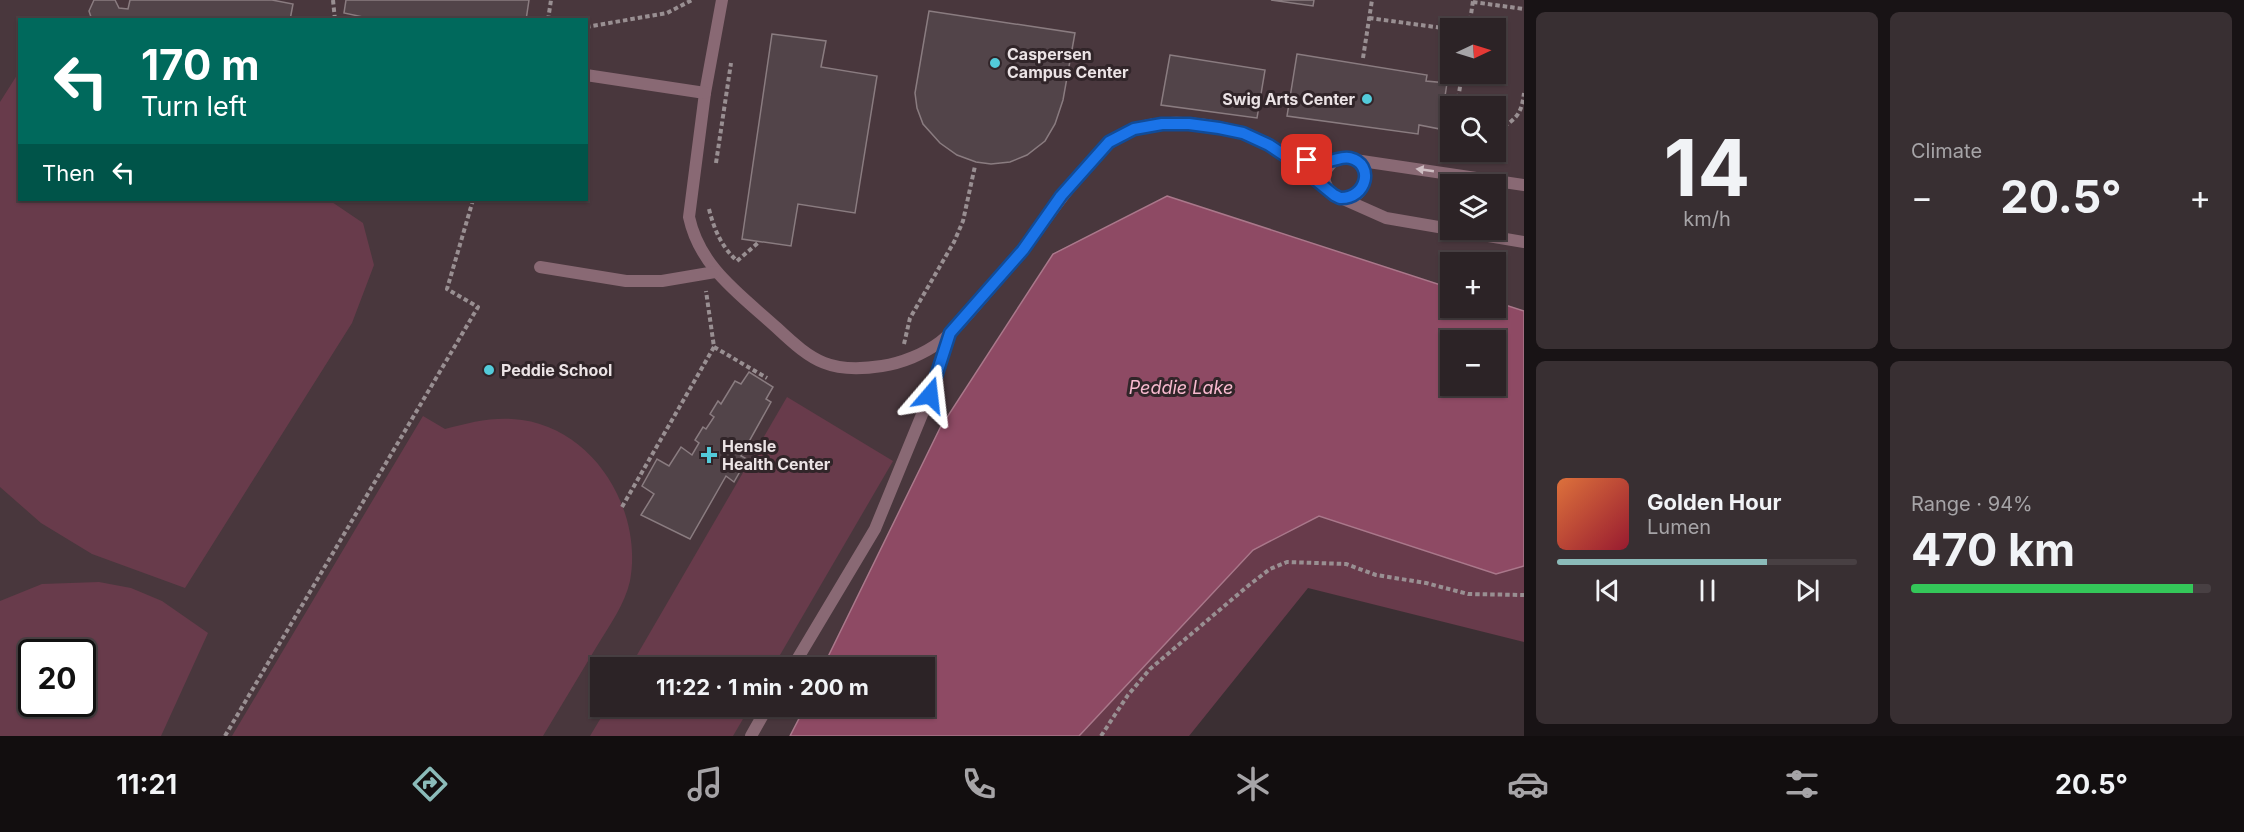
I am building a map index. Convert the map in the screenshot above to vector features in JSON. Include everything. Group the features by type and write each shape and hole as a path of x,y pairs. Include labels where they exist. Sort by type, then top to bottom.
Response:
{"lane":[{"path":"722,0 705,93 688,218 691,230 715,272 801,350 822,363 846,369 871,368 899,362 932,347 950,333 1023,250 1061,196 1109,142 1134,129 1162,124 1189,124 1243,133 1269,145 1290,159 1340,198 1386,218 1440,227"},
{"path":"588,75 705,93"},
{"path":"1290,159 1325,162 1349,158 1524,185"},
{"path":"1329,190 1325,174 1335,160"},
{"path":"1340,198 1347,198 1358,193 1365,182 1363,169 1355,160"},
{"path":"1506,239 1524,242"},
{"path":"540,267 626,281 662,281 715,272"},
{"path":"799,657 875,529 930,395 950,333"},
{"path":"750,736 761,717"}],"path":[{"path":"333,0 335,18"},
{"path":"549,18 551,0"},
{"path":"588,27 667,13 692,0"},
{"path":"1363,58 1372,0"},
{"path":"1470,18 1473,1 1524,9"},
{"path":"1369,18 1440,28"},
{"path":"714,174 731,58"},
{"path":"1506,125 1521,111 1524,93"},
{"path":"899,362 910,318 954,242 963,221 975,166"},
{"path":"711,198 709,209 716,232 727,252 737,261 759,242"},
{"path":"225,736 478,307 447,288 473,201"},
{"path":"622,507 714,347 706,291"},
{"path":"714,347 767,378"},
{"path":"1101,736 1128,695 1150,669 1249,585 1270,569 1287,562 1346,564 1376,575 1426,583 1468,594 1524,595"}],"shaded area":[{"name":"Peddie School","path":"0,0 1524,0 1524,311 1506,305 1506,252 1440,252 1440,285 1167,196 1053,253 940,428 828,657 590,657 590,717 800,717 790,736 0,736"},
{"path":"18,74 18,201 330,201 363,223 374,265 352,323 185,588 92,554 41,523 0,487 0,102"},
{"path":"787,397 893,461 779,657 636,657"},
{"path":"423,416 445,429 493,419 522,420 548,427 572,440 592,457 608,478 621,502 629,528 632,554 628,590 621,606 543,736 232,736"},
{"path":"1319,516 1496,574 1524,566 1524,642 1308,588 1189,736 1079,736 1253,550"},
{"path":"99,582 131,588 162,601 208,633 161,736 0,736 0,601 42,584"},
{"path":"601,717 744,717 733,736 590,736"}],"water":[{"name":"Peddie Lake","path":"1167,196 1440,285 1440,318 1506,318 1506,305 1524,311 1524,566 1496,574 1319,516 1253,550 1079,736 790,736 800,717 935,717 935,657 828,657 940,428 1053,254"}],"building":[{"path":"94,0 115,0 119,8 128,9 130,0 272,0 293,4 290,18 91,18 89,11"},
{"path":"346,0 529,0 526,18 368,18 344,13"},
{"path":"1271,0 1314,0 1313,6"},
{"name":"Caspersen Campus Center","path":"929,11 1075,33 1063,100 1055,124 1045,141 1027,155 1010,162 991,164 976,162 957,155 940,143 923,124 917,108 915,93"},
{"path":"772,34 826,41 821,67 877,76 855,213 798,204 791,246 742,239"},
{"name":"Swig Arts Center","path":"1297,54 1427,75 1426,81 1447,84 1445,96 1440,96 1440,129 1419,125 1418,134 1287,116"},
{"path":"1170,55 1265,70 1257,118 1161,105"},
{"name":"Hensle Health Center","path":"749,372 773,387 766,399 771,402 741,456 747,459 734,482 726,476 690,539 641,515 654,494 642,486 657,459 669,466 681,447 692,455 699,443 695,440 703,427 706,429 714,417 710,414 718,401 721,404 735,381 741,384"}],"place":[{"name":"Caspersen Campus Center","path":"995,63"},
{"name":"Swig Arts Center","path":"1367,99"},
{"name":"Peddie School","path":"489,370"},
{"name":"Hensle Health Center","path":"709,455"}],"route":[{"path":"930,395 950,333 1023,250 1061,196 1109,142 1134,129 1162,124 1189,124 1219,128 1243,133 1269,145 1340,198 1347,198 1358,193 1365,182 1363,169 1355,160 1349,158 1325,162 1307,160"}]}
